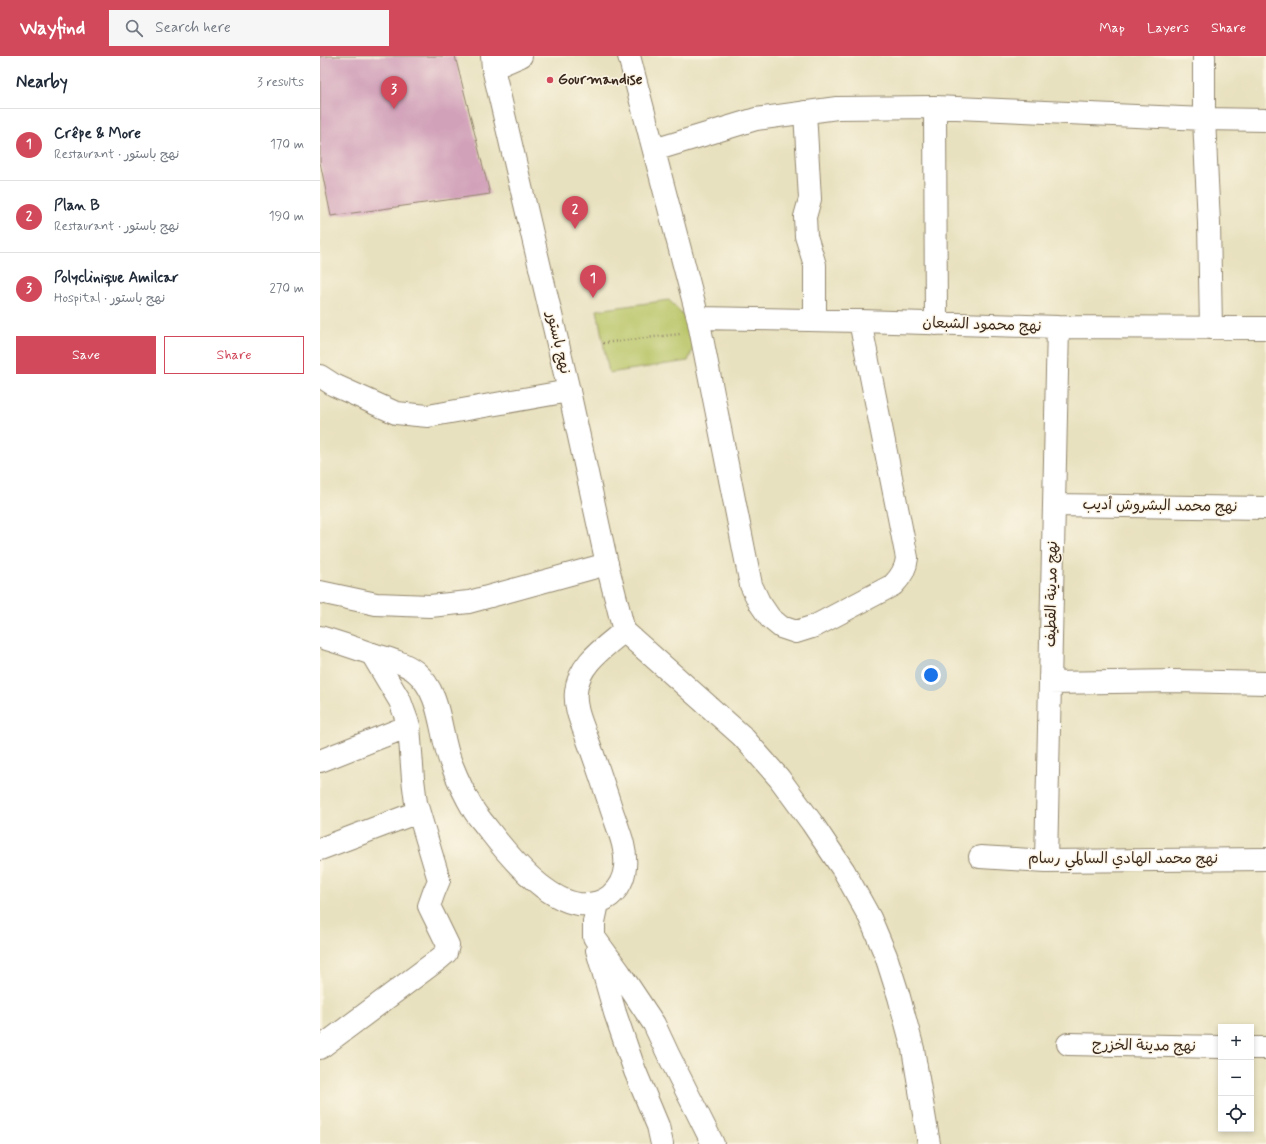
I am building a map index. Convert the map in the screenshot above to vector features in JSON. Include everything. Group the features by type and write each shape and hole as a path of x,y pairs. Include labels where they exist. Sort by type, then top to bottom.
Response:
{"street":[{"path":"492,62 521,56"},
{"path":"629,56 699,325 751,585 759,602 770,618 781,627 796,632 815,626 893,584 900,577 906,566 907,558 860,321"},
{"path":"1204,56 1204,119 1209,223 1211,328"},
{"name":"نهج باستور","path":"492,62 569,390 606,564 624,631"},
{"path":"654,150 756,119 837,108 935,107 1204,119 1266,120"},
{"path":"935,107 936,324"},
{"path":"805,112 810,199 805,217 806,236 815,265 815,320"},
{"name":"نهج محمود الشبعان","path":"699,325 815,320 1058,327 1266,328"},
{"name":"نهج مدينة القطيف","path":"1046,862 1058,327"},
{"path":"320,376 334,385 396,413 428,416 569,390"},
{"name":"نهج محمد البشروش أديب","path":"1054,505 1266,508"},
{"path":"320,592 376,604 430,606 469,602 606,564"},
{"path":"320,636 396,662 415,671 426,683 434,698 450,760 459,783 473,809 514,861 537,882 556,896 573,903 584,905 598,903 617,889 622,880 625,868 625,852 608,796 581,722 575,694 576,686 581,674 590,661 599,651 624,631 742,736 779,778 812,823 844,871 870,918 886,956 899,997 913,1049 929,1144"},
{"path":"320,1048 439,959 446,953 448,945 429,906 439,880 418,812 408,726 400,701 372,654"},
{"path":"1050,683 1176,681 1266,683"},
{"path":"320,761 408,726"},
{"path":"320,849 418,812"},
{"name":"نهج محمد الهادي السالمي رسام","path":"980,857 1046,862 1266,859"},
{"path":"598,903 594,922 594,937 615,1013 658,1126 662,1144"},
{"path":"594,937 654,1024 713,1144"},
{"name":"نهج مدينة الخزرج","path":"1068,1044 1218,1047"},
{"path":"1254,1048 1266,1048"}],"path":[{"path":"603,343 699,325"}],"green space":[{"path":"669,300 700,332 688,361 609,373 597,310"}],"building":[{"path":"320,56 455,56 490,194 331,216 320,162"}],"place":[{"name":"Gourmandise","path":"550,80"},
{"name":"Polyclinique Amilcar","path":"394,109"},
{"name":"Plan B","path":"575,229"},
{"name":"Crêpe & More","path":"593,298"}]}
